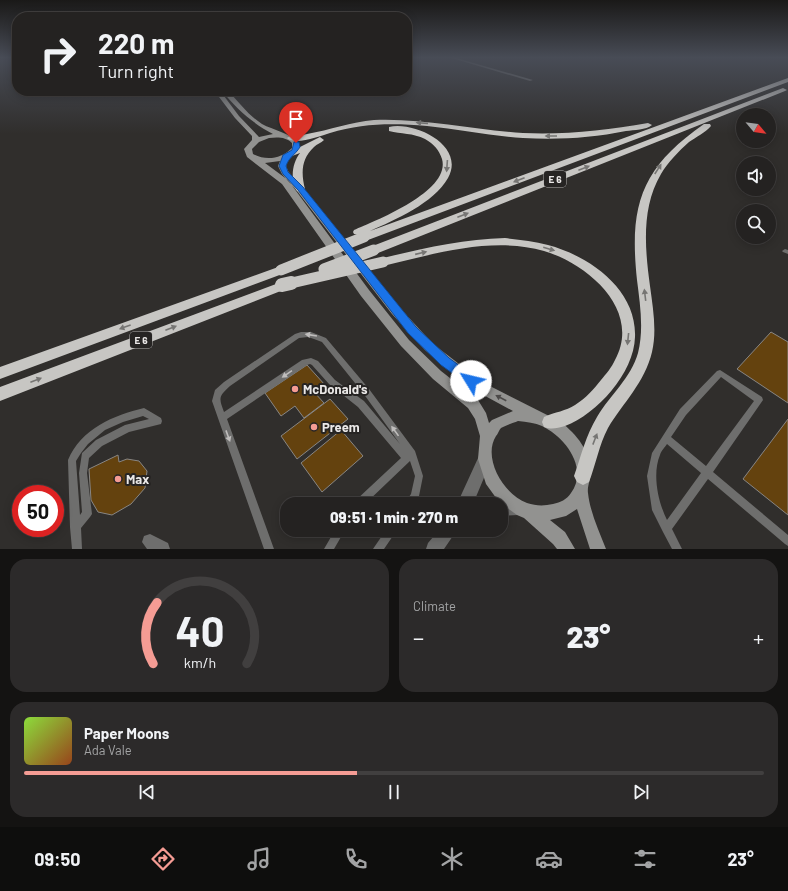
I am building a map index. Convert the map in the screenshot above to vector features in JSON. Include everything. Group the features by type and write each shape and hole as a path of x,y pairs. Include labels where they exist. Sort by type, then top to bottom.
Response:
{"highway":[{"name":"E 6","path":"0,373 227,290 361,235 781,83"},
{"name":"E 6","path":"0,394 788,88"},
{"path":"582,484 596,435 613,407 637,374 645,352 647,311 641,260 640,231 643,205 652,179 664,160 681,143 736,108"},
{"path":"288,137 310,137 343,127 392,122 424,123 540,136 571,136 632,128 686,117"},
{"path":"289,155 315,142 350,131 380,128 399,129 417,133 432,139 438,144 446,154 448,160 446,173 440,183 430,194 361,235"},
{"path":"300,189 298,163 302,154 315,142"},
{"path":"282,285 463,245 498,243 523,244 546,248 569,257 590,269 608,284 626,313 629,334 624,356 613,376 586,407 568,418 550,422"}],"main road":[{"path":"221,96 236,117 254,133 256,136 255,141"},
{"path":"229,96 248,117 266,128 295,141 297,145 296,149 289,155 272,160 255,158"},
{"path":"288,137 269,136 255,141 248,147 248,151 250,155 285,182 365,293 405,343 437,375 473,404 481,417 487,436"},
{"path":"289,155 283,169 396,311 429,347 480,387 535,416 550,422 563,432 574,445 581,460 585,513 598,549"},
{"path":"535,416 510,416 496,424 487,436 484,448 484,461 488,474 495,487 502,495 523,509 559,538 568,549"},
{"path":"523,509 544,514 560,511 575,499 582,484"}],"street":[{"path":"468,497 484,461"},
{"path":"508,508 523,509"},
{"path":"434,549 443,537"}],"lane":[{"path":"270,549 216,401 218,392 226,384 297,336 310,334 324,340 366,391 409,456 419,476 414,497"},
{"path":"222,418 305,362 311,361 315,363 332,382 361,404 409,456"},
{"path":"666,529 759,400 720,373 683,412 656,453 651,476 657,510 666,529 677,549"},
{"path":"75,527 87,514 82,473 85,456 99,443 128,428 158,421 144,412 129,415 110,422 92,434 78,448 72,460 75,527 77,549"},
{"path":"666,438 788,541"},
{"path":"365,497 409,456"},
{"path":"329,549 336,537"},
{"path":"378,549 387,537"}],"building":[{"path":"771,332 788,342 788,403 737,369"},
{"name":"McDonald's","path":"307,365 325,385 314,392 324,403 304,418 295,406 281,416 265,393"},
{"name":"Preem","path":"330,399 348,419 297,459 281,436"},
{"path":"788,419 788,515 743,479"},
{"path":"341,430 363,456 322,492 301,463"},
{"name":"Max","path":"118,455 119,462 127,459 139,461 147,471 145,488 131,504 112,515 98,512 91,500 89,469"}],"place":[{"name":"McDonald's","path":"295,389"},
{"name":"Preem","path":"314,427"},
{"name":"Max","path":"118,479"}],"route":[{"path":"296,143 296,149 286,157 282,166 285,172 293,180 412,330 445,361 471,381"}]}
